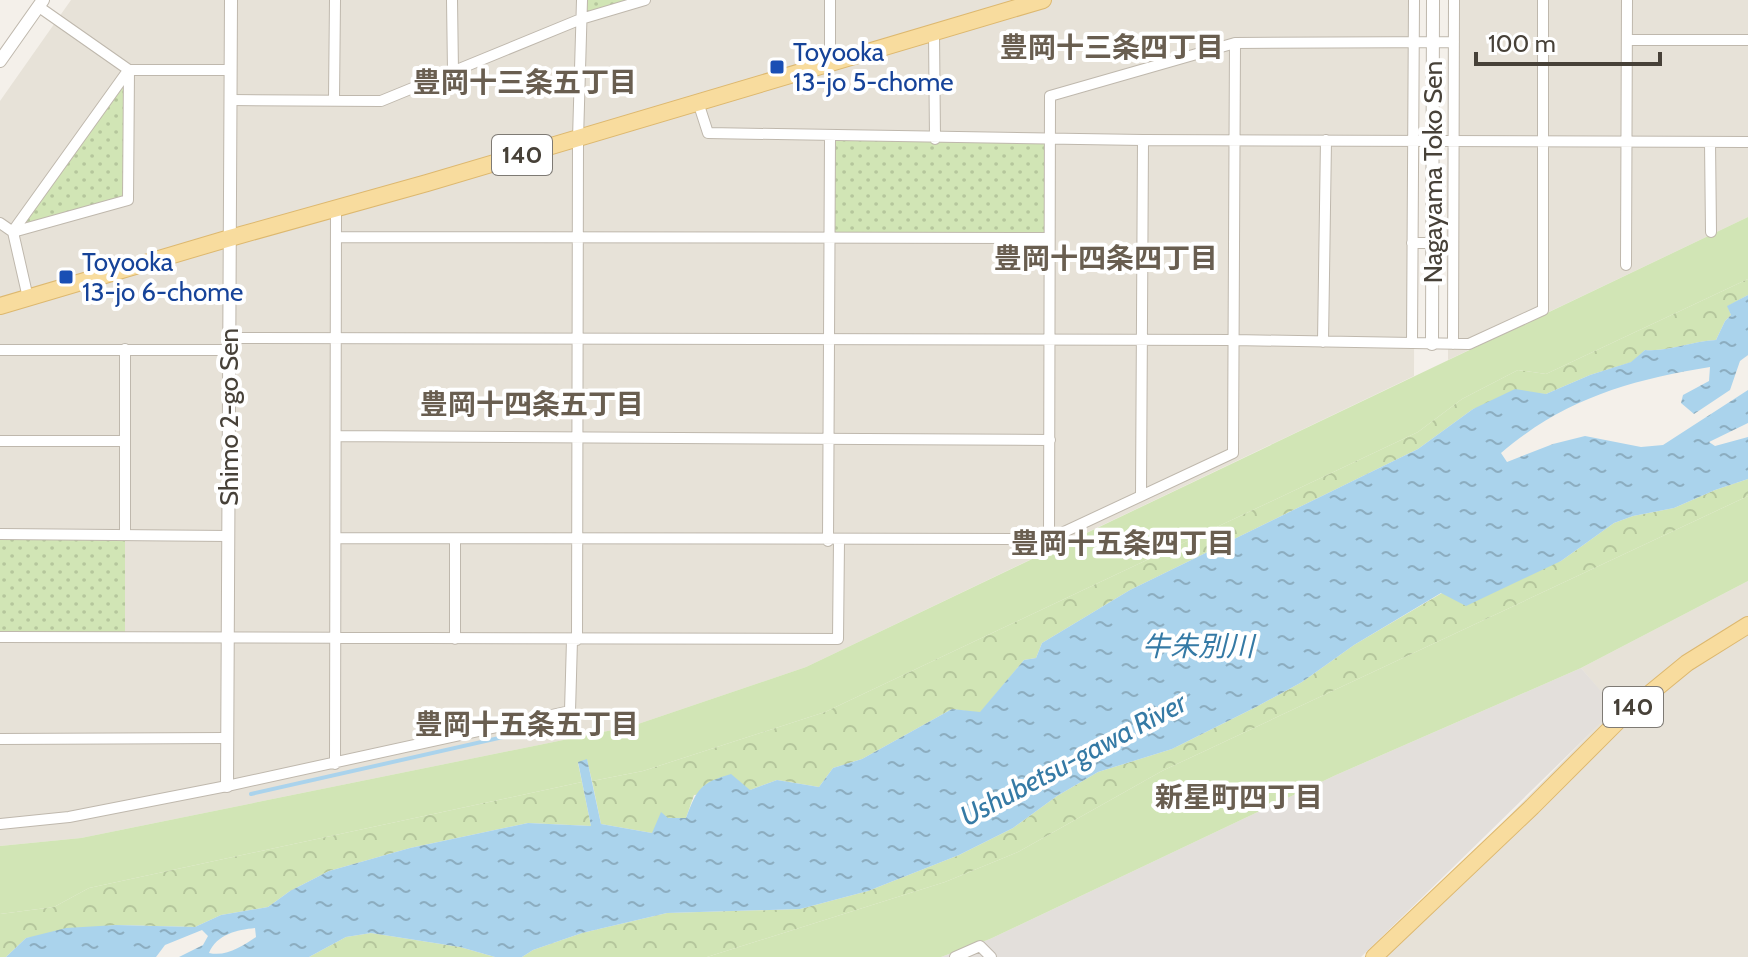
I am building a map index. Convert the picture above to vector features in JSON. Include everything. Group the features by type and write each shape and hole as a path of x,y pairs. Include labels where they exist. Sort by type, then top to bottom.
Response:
{"main road":[{"name":"140","path":"0,306 578,139 1043,0"},
{"name":"140","path":"1374,957 1626,713 1687,663 1748,625"}],"street":[{"name":"Shimo 2-go Sen","path":"227,786 231,0"},
{"path":"334,99 335,0"},
{"path":"452,0 453,71"},
{"path":"0,824 69,817 227,786 570,711 577,538 578,139 582,0"},
{"path":"231,100 381,101 581,19 645,0"},
{"path":"830,0 830,63"},
{"path":"1412,343 1414,0"},
{"name":"Nagayama Toko Sen","path":"1432,344 1433,0"},
{"path":"1453,344 1454,0"},
{"path":"0,350 125,349 336,338 1234,340 1469,344 1543,310 1543,0"},
{"path":"1626,265 1627,0"},
{"path":"0,61 41,3 129,70 230,70"},
{"path":"934,32 935,139"},
{"path":"1627,40 1748,40"},
{"path":"1049,539 1050,96 1235,43 1454,42"},
{"path":"336,538 1049,539 1233,453 1235,43"},
{"path":"13,232 129,70"},
{"path":"13,232 128,200 129,70"},
{"path":"698,102 708,133 935,139 1748,142"},
{"path":"0,637 838,639 829,439 830,137"},
{"path":"1141,496 1143,140"},
{"path":"1323,342 1326,140"},
{"path":"1710,142 1711,232"},
{"path":"335,764 336,209"},
{"path":"0,223 13,232 28,298"},
{"path":"337,237 1049,238"},
{"path":"1412,243 1453,243"},
{"path":"125,349 125,535"},
{"path":"336,436 1050,440"},
{"path":"0,441 124,441"},
{"path":"0,534 228,536"},
{"path":"455,539 455,639"},
{"path":"0,739 227,738"},
{"path":"955,957 980,946 991,957"}],"shaded area":[{"path":"71,0 1415,0 1414,376 806,667 632,726 81,838 0,846 0,101"},
{"path":"1449,0 1748,0 1748,217 1448,360"},
{"path":"1748,581 1748,957 1371,957 1615,708 1581,668"},
{"path":"1581,668 1616,708 1361,957 941,957 990,939 1336,775"}],"green space":[{"path":"582,0 645,0 581,19"},
{"path":"129,70 128,200 13,232"},
{"path":"830,137 1050,139 1049,238 829,238"},
{"path":"1748,217 1748,279 1546,374 1518,370 1462,399 1418,432 825,712 643,771 592,781 587,760 578,763 582,782 89,888 54,907 0,914 0,846 81,838 632,726 806,667"},
{"path":"1748,279 1748,295 1728,306 1731,315 1716,340 1645,350 1632,362 1590,375 1546,394 1532,393 1473,409 1418,449 1130,590 1042,643 1036,658 1024,660 980,713 952,709 862,759 833,768 819,787 777,780 750,790 694,795 686,818 668,818 652,833 601,824 592,781 643,771 825,712 1418,432 1462,399 1518,370 1546,374"},
{"path":"1748,479 1748,496 1162,771 1018,852 945,882 707,957 522,957 533,950 582,933 667,913 800,909 868,891 959,855 1013,828 1057,796 1098,772 1172,749 1256,707 1302,682 1354,645 1442,593 1561,561 1614,523 1674,508"},
{"path":"1748,496 1748,581 1581,668 1336,775 990,939 941,957 707,957 945,882 1018,852 1162,771"},
{"path":"0,534 125,535 125,638 0,637"},
{"path":"582,782 591,826 528,823 410,848 329,871 290,891 268,907 221,915 195,927 116,925 26,938 6,957 0,957 0,914 54,907 89,888"},
{"path":"371,933 460,947 495,957 309,957 346,937"}],"water":[{"name":"牛朱別川","path":"1748,295 1748,355 1740,361 1730,390 1694,414 1681,403 1683,395 1709,381 1710,367 1652,378 1574,405 1525,434 1501,453 1507,462 1553,444 1585,436 1641,447 1663,445 1748,390 1748,423 1709,442 1715,446 1748,437 1748,479 1674,508 1614,523 1561,561 1466,606 1441,593 1354,645 1302,682 1256,707 1172,749 1098,772 1057,796 1013,828 959,855 868,891 800,909 667,913 582,933 533,950 522,957 495,957 460,947 371,933 346,937 309,957 179,957 203,945 208,936 202,930 165,945 156,957 6,957 26,938 66,928 116,925 195,927 221,915 268,907 290,891 329,871 410,848 528,823 591,826 578,762 587,759 601,824 652,833 661,812 668,818 686,818 701,788 731,774 750,790 777,780 819,787 833,768 862,759 952,709 980,712 1024,660 1036,658 1042,643 1130,590 1418,449 1473,409 1515,389 1546,394 1631,362 1645,350 1716,340 1731,315 1727,306","holes":["255,928 256,937 228,952 209,953 217,941 235,932"]}],"waterway":[{"path":"251,794 574,721 578,736"}],"place":[{"name":"Toyooka 13-jo 5-chome","path":"777,67"},
{"name":"Toyooka 13-jo 6-chome","path":"66,277"}],"district":[{"name":"豊岡十三条四丁目","path":"1112,47"},
{"name":"豊岡十三条五丁目","path":"525,82"},
{"name":"豊岡十四条四丁目","path":"1106,258"},
{"name":"豊岡十四条五丁目","path":"532,404"},
{"name":"豊岡十五条四丁目","path":"1123,543"},
{"name":"豊岡十五条五丁目","path":"527,724"},
{"name":"新星町四丁目","path":"1239,797"}],"water label":[{"name":"Ushubetsu-gawa River","path":"1073,759"}]}
